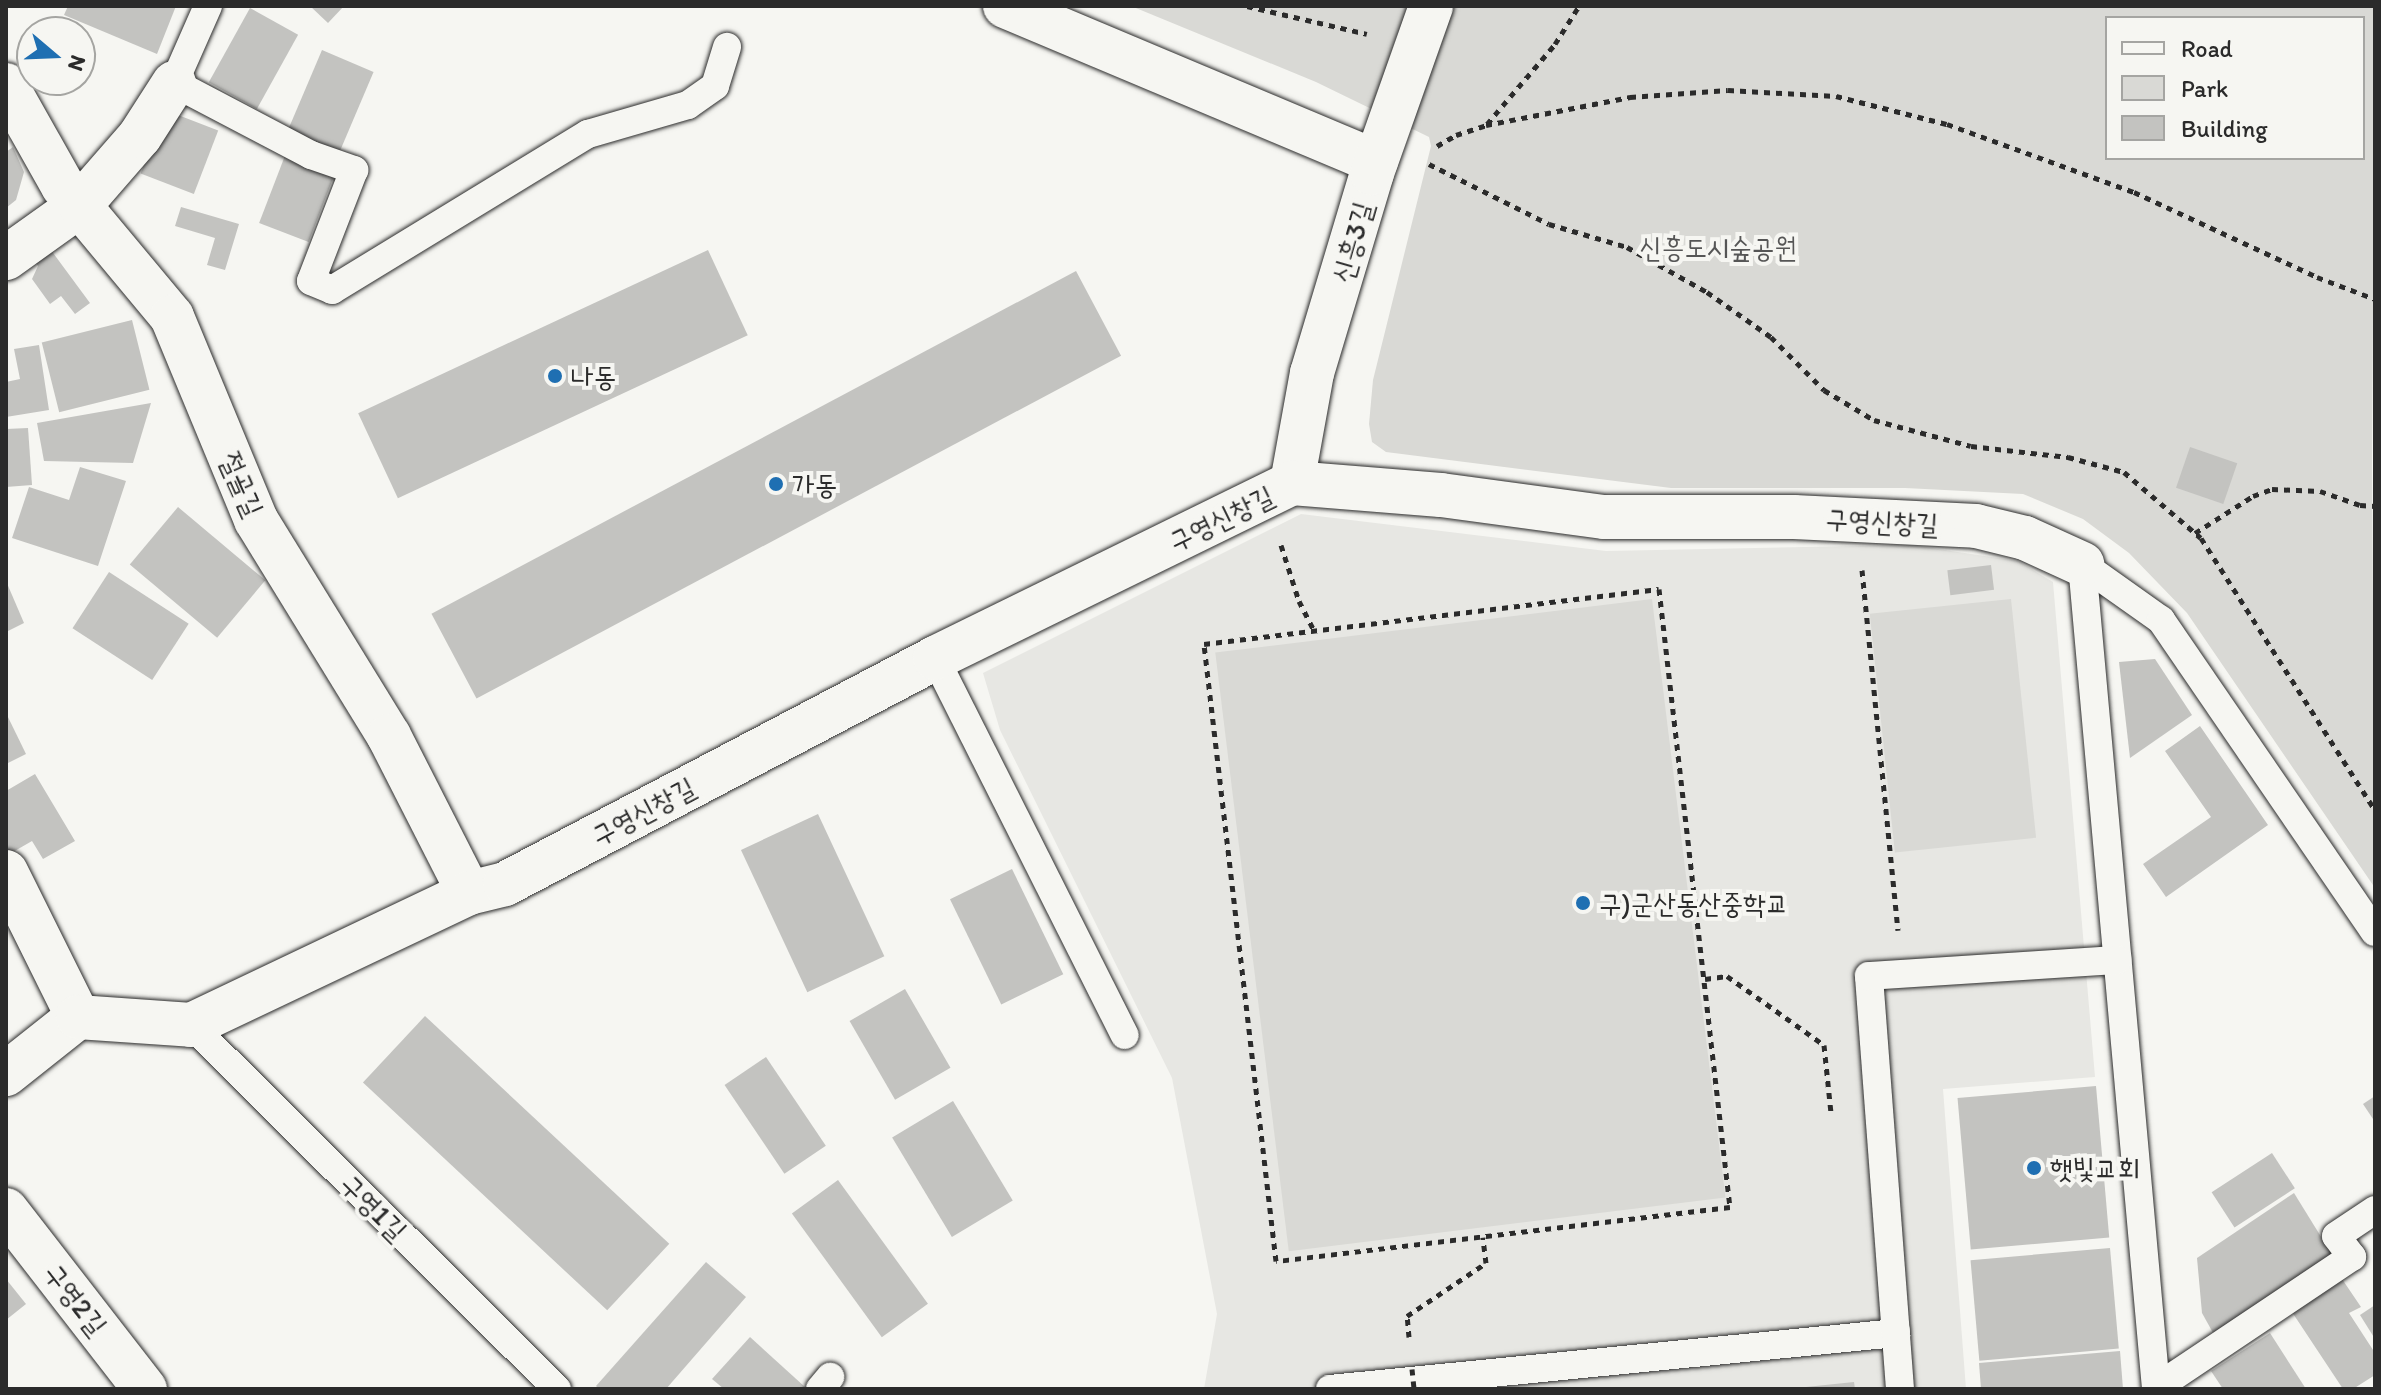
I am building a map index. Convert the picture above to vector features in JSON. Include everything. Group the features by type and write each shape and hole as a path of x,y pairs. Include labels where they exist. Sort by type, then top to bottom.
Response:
{"street":[{"path":"1005,6 1376,162"},
{"name":"신흥3길","path":"1292,483 1312,373 1376,162 1431,6"},
{"path":"6,258 80,205 140,136 174,83"},
{"name":"절골길","path":"6,85 63,186 172,317 256,520 389,736 469,893"},
{"name":"구영신창길","path":"78,1017 191,1025 469,893 505,884 935,658 1292,483 1441,495 1604,517 1794,517 1976,526 2025,538 2082,564"},
{"path":"6,872 78,1017 6,1074"},
{"name":"구영2길","path":"6,1210 145,1389"}],"lane":[{"path":"208,6 174,83 297,149 354,170 311,281 332,290 588,134 688,105 715,86 727,47"},
{"path":"2082,564 2156,1388 2352,1257 2336,1236 2375,1210"},
{"name":"구영신창길","path":"2082,564 2161,620 2375,932"},
{"path":"935,658 1125,1035"},
{"path":"1900,1389 1869,976 2117,960"},
{"name":"구영1길","path":"191,1025 557,1389"},
{"path":"1330,1389 1896,1333"}],"path":[{"path":"1247,6 1364,33 1414,54"},
{"path":"1486,125 1555,44 1579,6"},
{"path":"2375,299 2317,277 2134,192 1947,124 1836,96 1728,90 1630,97 1486,125 1456,135 1421,160 1549,224 1627,247 1707,292 1771,337 1824,390 1874,420 1971,446 2068,457 2124,472 2195,533 2375,810"},
{"path":"1292,483 1279,517 1278,534 1299,601 1314,630"},
{"path":"2195,533 2253,496 2272,489 2320,491 2360,505 2375,506"},
{"path":"1861,560 1900,945"},
{"path":"1659,589 1730,1207 1276,1261 1204,644 1314,630 1659,589"},
{"path":"1705,979 1727,976 1824,1045 1833,1123"},
{"path":"1410,1345 1407,1316 1486,1263 1483,1237"},
{"path":"1412,1369 1414,1389"}],"shaded area":[{"name":"구)군산동산중학교","path":"1301,514 1606,551 1911,545 2018,561 2053,582 2095,1077 1943,1089 1966,1389 1204,1389 1217,1314 1172,1078 1000,730 983,673"}],"green space":[{"name":"신흥도시숲공원","path":"1131,6 2375,6 2372,464 2375,888 2187,613 2129,553 2083,519 2023,494 1905,488 1671,488 1386,452 1372,442 1369,424 1373,380 1431,146 1429,137 1316,82"},
{"path":"1652,599 1725,1198 1289,1251 1215,653"},
{"path":"2011,599 2036,838 1895,853 1870,614"}],"building":[{"path":"68,6 176,6 157,54 96,28 96,16 64,15"},
{"path":"310,6 344,6 328,23"},
{"path":"250,8 298,35 257,109 209,82"},
{"path":"322,50 374,72 338,155 287,133"},
{"path":"165,110 218,130 194,194 141,173"},
{"path":"13,147 24,172 16,200 6,208 6,152"},
{"path":"286,153 335,172 309,242 259,223"},
{"path":"181,207 239,224 225,270 207,265 215,238 175,226"},
{"path":"45,242 90,303 75,314 61,296 50,304 32,279 38,266 29,253"},
{"name":"나동","path":"708,250 748,335 398,498 358,413"},
{"name":"가동","path":"1076,271 1121,356 477,698 431,614"},
{"path":"132,320 149,390 59,412 42,342"},
{"path":"39,345 49,410 6,417 6,382 20,379 14,349"},
{"path":"151,403 133,463 44,461 37,423"},
{"path":"28,428 32,485 6,487 6,429"},
{"path":"2190,447 2237,463 2223,504 2176,488"},
{"path":"80,467 126,481 98,566 12,538 29,487 69,500"},
{"path":"178,507 265,580 217,638 130,564"},
{"path":"1991,565 1994,590 1950,595 1947,570"},
{"path":"109,572 189,624 152,680 73,628"},
{"path":"6,581 24,623 6,632"},
{"path":"2155,659 2192,715 2130,758 2119,662"},
{"path":"6,713 26,754 6,764"},
{"path":"2200,726 2268,825 2166,897 2143,864 2211,817 2165,751"},
{"path":"35,774 75,841 43,859 32,841 6,856 6,791"},
{"path":"818,814 884,956 807,992 741,850"},
{"path":"1012,869 1063,974 1001,1004 950,899"},
{"path":"905,989 950,1068 895,1100 850,1021"},
{"path":"425,1016 669,1244 607,1310 363,1083"},
{"path":"766,1057 826,1146 784,1174 725,1085"},
{"name":"햇빛교회","path":"2096,1086 2109,1237 1971,1250 1958,1098"},
{"path":"2375,1096 2375,1122 2363,1104"},
{"path":"953,1101 1013,1200 952,1237 892,1138"},
{"path":"2272,1153 2295,1188 2234,1227 2212,1192"},
{"path":"838,1180 928,1304 882,1337 792,1214"},
{"path":"2294,1193 2336,1261 2217,1340 2202,1313 2197,1258"},
{"path":"2110,1248 2119,1349 1979,1361 1971,1260"},
{"path":"706,1262 746,1297 666,1389 599,1389 596,1386"},
{"path":"2340,1276 2361,1307 2349,1313 2375,1353 2375,1375 2353,1389 2343,1389 2290,1309"},
{"path":"6,1279 26,1304 6,1320"},
{"path":"2375,1305 2375,1339 2360,1315"},
{"path":"2270,1333 2306,1389 2223,1389 2211,1371"},
{"path":"750,1337 805,1387 724,1389 712,1379"},
{"path":"2120,1351 2123,1389 1981,1389 1979,1363"},
{"path":"1854,1382 1855,1389 1806,1389 1806,1387"}],"place":[{"name":"나동","path":"555,376"},
{"name":"가동","path":"776,484"},
{"name":"구)군산동산중학교","path":"1583,903"},
{"name":"햇빛교회","path":"2034,1168"}]}
